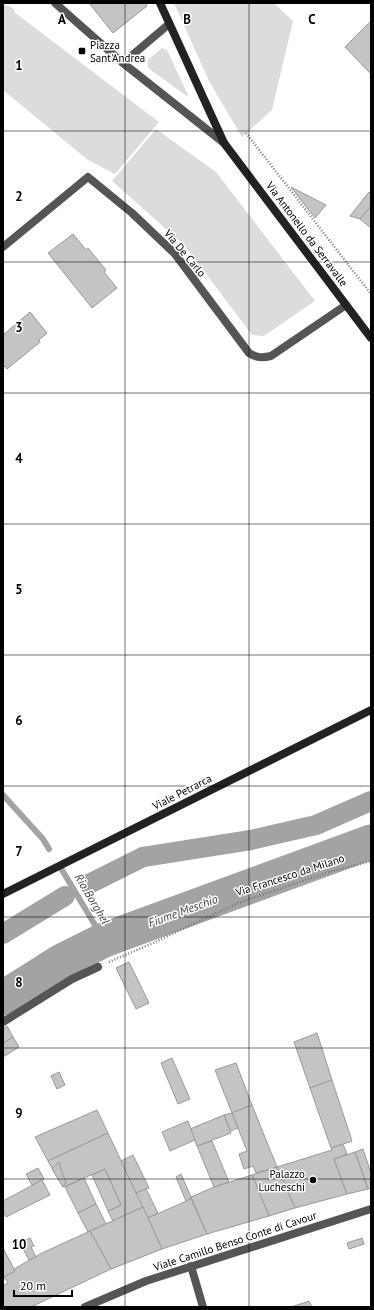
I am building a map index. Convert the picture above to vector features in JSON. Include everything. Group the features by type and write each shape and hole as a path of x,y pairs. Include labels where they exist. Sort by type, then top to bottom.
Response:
{"street":[{"name":"Via Antonello da Serravalle","path":"55,3 123,63 224,143"},
{"name":"Via Antonello da Serravalle","path":"160,3 224,143 371,338"},
{"path":"123,63 169,24"},
{"name":"Via De Carlo","path":"3,247 88,177 132,213 175,254 249,354 263,358 271,356 346,305"},
{"name":"Viale Petrarca","path":"3,894 371,710"},
{"path":"3,1022 72,979 98,967"},
{"name":"Viale Camillo Benso Conte di Cavour","path":"85,1307 146,1281 371,1209"},
{"path":"191,1266 203,1307"}],"path":[{"path":"246,133 371,294"},
{"name":"Via Francesco da Milano","path":"98,967 238,903 326,873 371,861"}],"shaded area":[{"path":"174,3 274,3 293,21 272,110 242,137 209,81"},
{"path":"3,5 8,5 15,10 14,12 159,122 115,174 88,160 3,90"},
{"path":"162,48 167,50 188,97 148,68 148,60"},
{"path":"156,129 216,172 315,301 264,336 252,335 185,246 112,181"}],"building":[{"path":"89,3 145,3 147,6 113,33"},
{"path":"371,21 371,74 345,47"},
{"path":"291,187 326,205 315,218"},
{"path":"369,192 371,194 371,206 360,219 350,216"},
{"path":"371,206 371,228 360,219"},
{"path":"73,234 86,250 88,248 106,270 104,272 117,288 92,308 48,253"},
{"path":"30,312 47,333 39,340 40,342 7,369 5,366 3,368 3,335"},
{"path":"129,962 149,1003 136,1009 116,968"},
{"path":"7,1026 13,1037 3,1043 3,1029"},
{"path":"317,1033 332,1080 310,1088 294,1042"},
{"path":"13,1037 19,1047 3,1057 3,1043"},
{"path":"172,1058 190,1099 178,1104 161,1063"},
{"path":"236,1063 252,1105 232,1113 215,1070"},
{"path":"59,1072 65,1085 57,1089 51,1076"},
{"path":"332,1080 352,1141 331,1148 310,1088"},
{"path":"252,1105 277,1167 256,1173 253,1166 244,1169 239,1154 247,1151 232,1113"},
{"path":"97,1110 108,1133 48,1161 35,1137"},
{"path":"232,1113 238,1128 230,1131 224,1115"},
{"path":"224,1115 231,1133 197,1146 190,1129"},
{"path":"188,1121 195,1140 170,1151 162,1132"},
{"path":"108,1133 143,1207 113,1221 108,1211 121,1205 105,1169 63,1187 48,1161"},
{"path":"212,1141 229,1182 214,1187 197,1146"},
{"name":"Palazzo Lucheschi","path":"343,1144 347,1154 334,1159 347,1194 295,1208 277,1167 332,1150 331,1148"},
{"path":"363,1149 371,1173 371,1188 368,1189 355,1152"},
{"path":"355,1152 368,1189 347,1194 334,1159"},
{"path":"133,1155 149,1188 136,1193 121,1161"},
{"path":"59,1162 66,1182 63,1187 52,1169"},
{"path":"277,1167 295,1208 269,1216 252,1175"},
{"path":"38,1168 44,1179 32,1185 26,1174"},
{"path":"105,1169 121,1205 108,1211 92,1175"},
{"path":"181,1174 191,1197 191,1199 186,1201 176,1177"},
{"path":"252,1175 269,1216 207,1234 191,1197 214,1187"},
{"path":"84,1178 96,1204 78,1213 65,1187"},
{"path":"42,1180 50,1195 6,1217 3,1211 3,1201"},
{"path":"146,1189 158,1213 148,1218 136,1193"},
{"path":"191,1199 207,1234 162,1249 148,1218"},
{"path":"96,1204 106,1224 88,1232 78,1213"},
{"path":"143,1207 162,1249 111,1269 90,1231"},
{"path":"90,1231 111,1269 31,1307 3,1307 3,1286 8,1283 4,1277 15,1271 14,1269 42,1253"},
{"path":"30,1238 34,1246 31,1247 36,1257 29,1260 20,1243"},
{"path":"362,1238 364,1244 349,1249 347,1243"},
{"path":"3,1248 15,1271 4,1277 3,1275"},
{"path":"309,1301 312,1307 291,1307"}],"waterway":[{"name":"Rio Borghel","path":"3,795 43,839 49,849"},
{"path":"89,884 143,857 251,840 316,825 371,801"},
{"name":"Fiume Meschio","path":"3,998 60,962 104,940 371,842"},
{"name":"Rio Borghel","path":"62,870 104,940"},
{"path":"3,934 65,896"}],"place":[{"name":"Piazza Sant'Andrea","path":"82,51"},
{"name":"Palazzo Lucheschi","path":"313,1180"}]}
